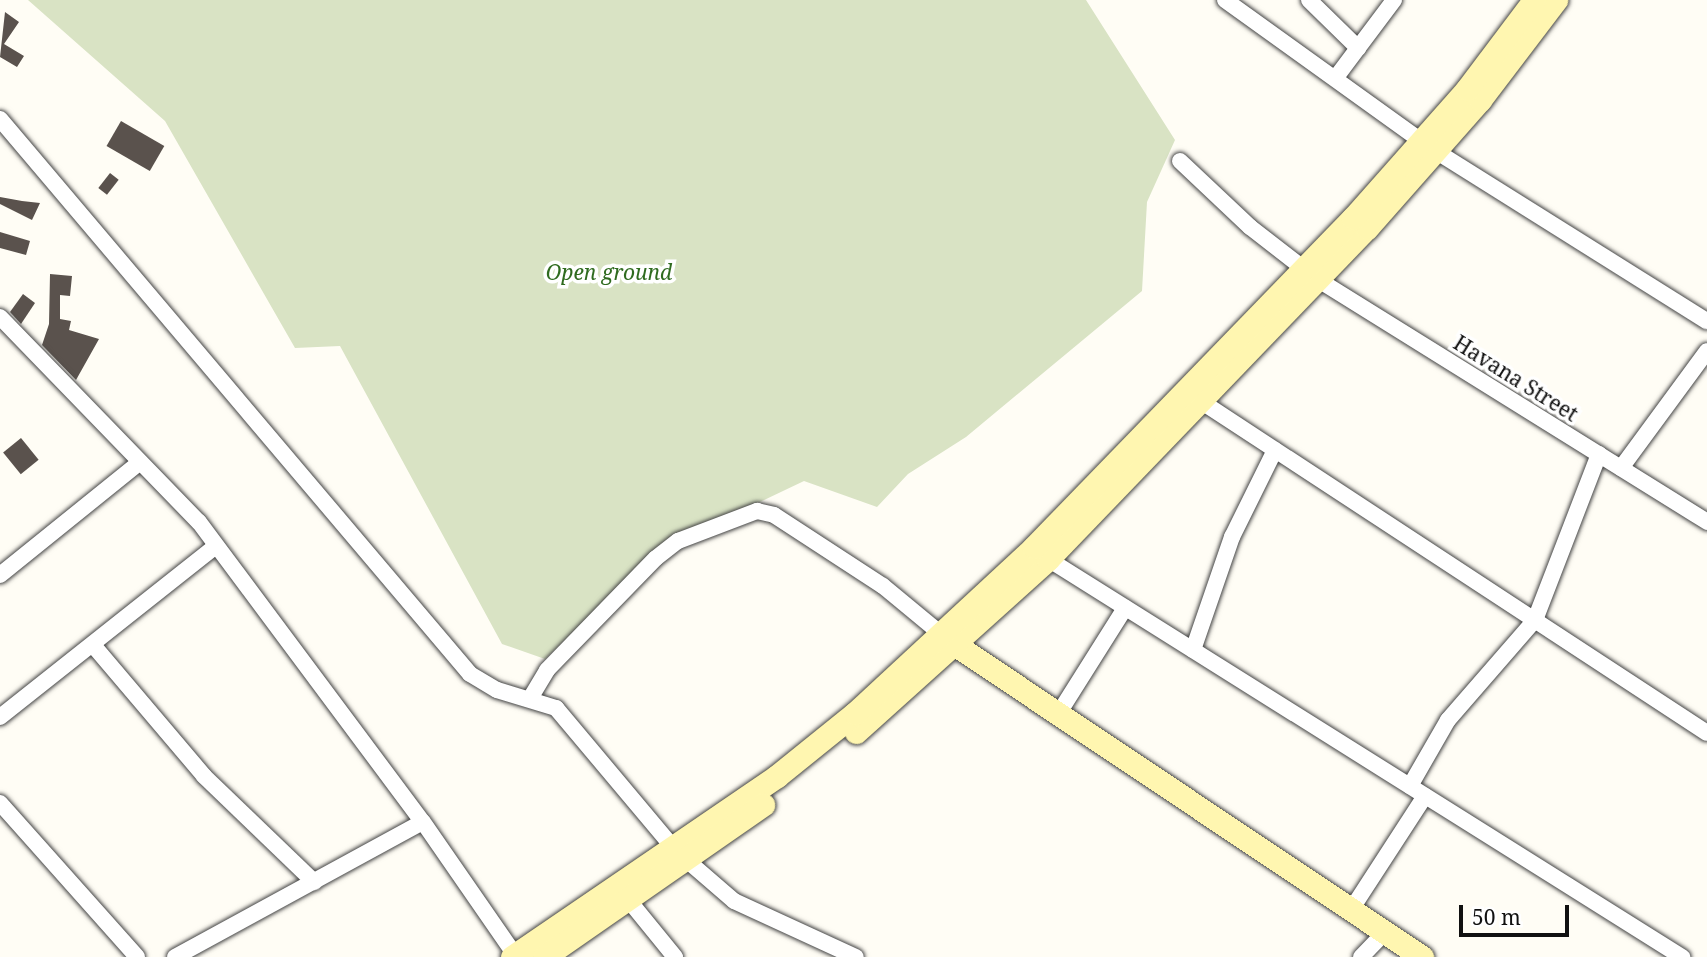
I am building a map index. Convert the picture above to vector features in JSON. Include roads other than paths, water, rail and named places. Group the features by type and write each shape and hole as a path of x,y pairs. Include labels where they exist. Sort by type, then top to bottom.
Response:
{"main road":[{"path":"948,640 1048,559 1199,400 1556,0"},
{"path":"1427,144 1532,1"},
{"path":"513,956 624,894 865,724 1034,547 1310,273"},
{"path":"948,640 1057,716 1422,957"},
{"path":"554,955 624,894"}],"street":[{"path":"1226,0 1337,76 1427,144 1707,321"},
{"path":"1309,0 1358,48"},
{"path":"1337,76 1394,0"},
{"path":"0,119 470,674 497,690 531,697 556,708 580,732 681,856 734,901 856,957"},
{"name":"Havana Street","path":"1180,161 1310,273 1707,522"},
{"path":"3,328 140,463 216,546 423,822 513,956"},
{"path":"1621,468 1707,351"},
{"path":"1199,400 1707,733"},
{"path":"1193,650 1231,537 1275,450"},
{"path":"1410,786 1448,720 1535,620 1599,454"},
{"path":"0,575 140,463"},
{"path":"531,697 547,670 656,558 678,541 757,511 774,515 842,558 948,640"},
{"path":"2,713 93,645 216,546"},
{"path":"1048,559 1682,957"},
{"path":"1057,716 1125,608"},
{"path":"93,645 204,776 314,882"},
{"path":"1351,910 1425,796"},
{"path":"0,803 137,957"},
{"path":"175,957 423,822"},
{"path":"624,894 675,957"},
{"path":"1361,957 1385,932"}],"park label":[{"name":"Open ground","path":"609,272"}]}
